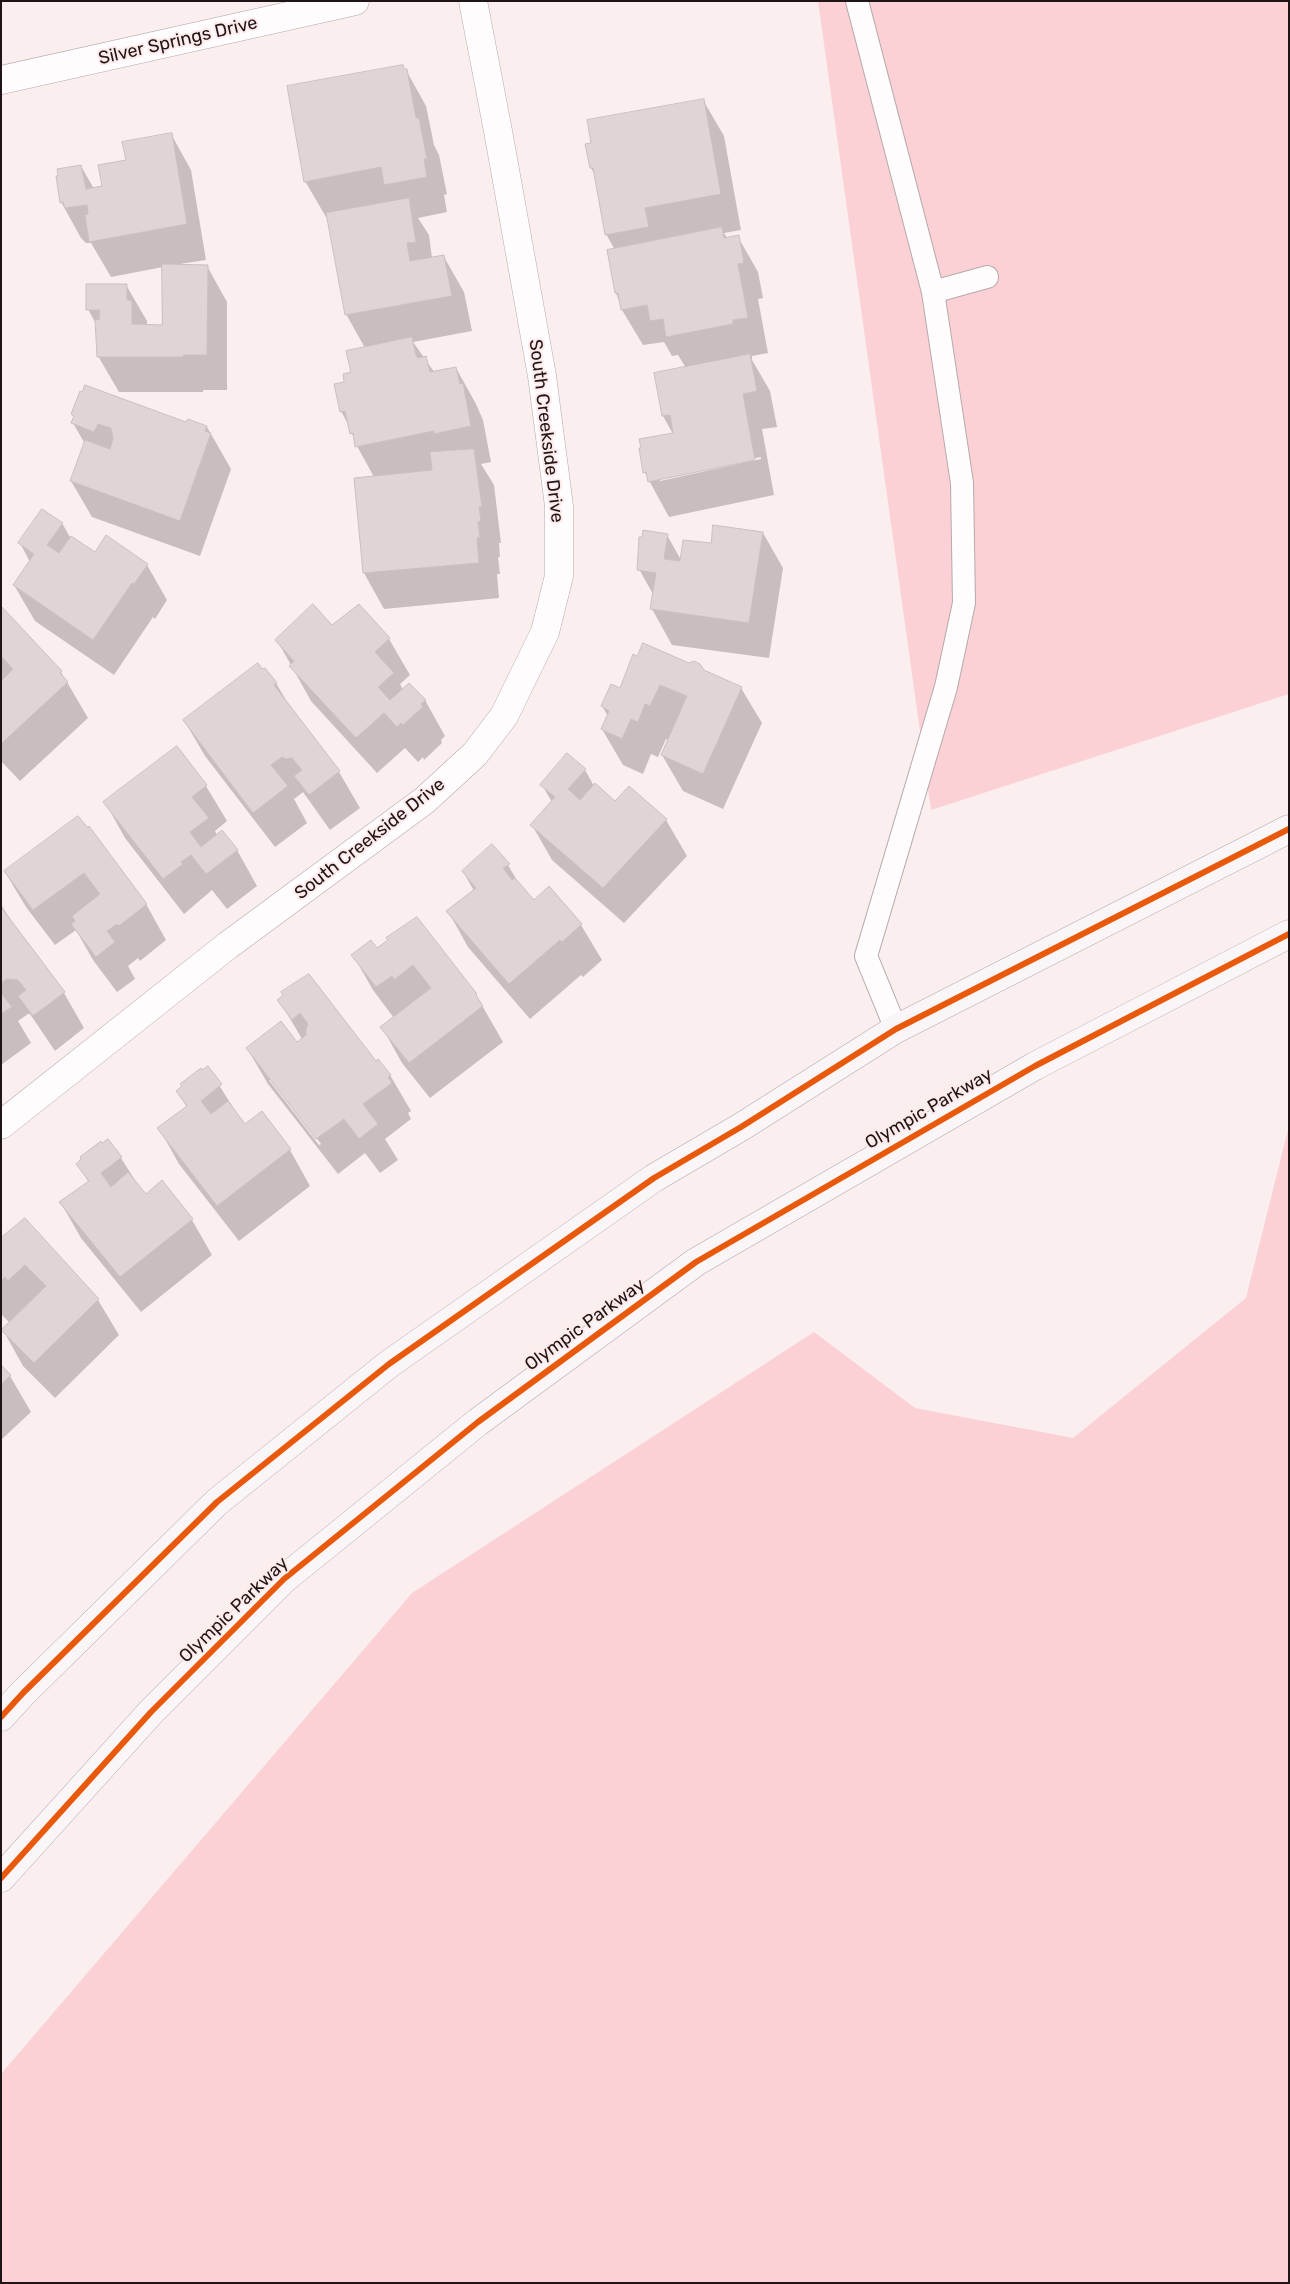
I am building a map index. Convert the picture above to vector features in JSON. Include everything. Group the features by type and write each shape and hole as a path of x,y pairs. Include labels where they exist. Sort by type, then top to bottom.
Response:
{"main road":[{"path":"1,1717 217,1502 389,1364 654,1178 741,1127 896,1029 1289,829"},
{"name":"Olympic Parkway","path":"1,1878 152,1712 284,1580 478,1422 696,1262 1035,1066 1289,934"}],"street":[{"name":"Silver Springs Drive","path":"1,80 355,1"},
{"name":"South Creekside Drive","path":"1,1125 227,946 425,800 474,754 504,716 545,632 559,576 559,506 542,376 473,1"}],"lane":[{"path":"858,1 933,292 962,483 964,603 946,686 866,956 896,1029"},
{"path":"933,292 987,277"}],"shaded area":[{"path":"818,1 1289,1 1289,694 931,810"},
{"path":"1289,1126 1289,2283 1,2283 1,2074 412,1593 814,1332 915,1408 1073,1438 1246,1298"}],"building":[{"path":"403,65 404,69 407,69 416,118 419,118 427,159 424,159 427,177 384,185 381,167 304,182 287,86"},
{"path":"704,99 721,194 645,208 649,227 605,235 593,168 590,168 585,144 591,143 587,120"},
{"path":"172,133 187,224 89,242 85,215 88,214 87,205 65,208 63,202 60,203 56,176 58,176 57,169 81,165 86,189 102,186 98,165 126,160 122,142"},
{"path":"409,198 416,242 407,243 410,261 444,255 452,296 345,315 326,213"},
{"path":"722,227 724,238 739,235 744,263 738,264 748,318 733,320 733,324 666,337 663,319 650,321 647,305 621,310 618,293 615,293 607,250"},
{"path":"162,264 208,265 207,355 183,355 183,357 97,357 95,319 99,320 100,310 86,310 86,284 127,284 127,300 132,301 132,324 162,325"},
{"path":"412,337 416,355 418,358 426,356 430,372 456,367 460,384 463,383 471,426 434,434 434,431 355,447 353,433 350,434 345,411 340,412 334,384 344,382 343,374 351,372 346,351"},
{"path":"750,354 757,391 743,394 755,460 648,482 646,472 643,473 639,439 673,433 670,415 662,416 654,373"},
{"path":"85,385 186,422 188,419 207,426 205,431 211,433 180,521 70,481 85,440 110,449 113,438 111,428 98,424 94,432 71,423 74,416 71,414 80,391 82,392"},
{"path":"474,449 482,507 479,507 481,521 478,522 480,538 477,538 479,563 363,573 354,478 432,470 430,452"},
{"path":"42,509 63,523 47,545 59,553 71,536 95,552 106,535 148,564 134,584 132,583 93,640 13,585 34,554 18,543"},
{"path":"713,525 763,532 749,623 650,609 656,573 637,570 639,537 642,537 643,530 668,534 664,559 680,561 683,540 711,543"},
{"path":"313,604 332,625 359,604 390,638 375,652 394,673 378,687 390,700 409,683 426,700 421,704 423,707 403,725 401,723 397,727 384,713 356,738 289,666 294,661 275,640"},
{"path":"1,606 62,671 60,673 68,682 1,744 1,681 13,669 1,656"},
{"path":"643,643 689,663 694,661 700,664 704,670 742,687 703,774 661,755 687,696 660,685 650,706 645,704 638,722 631,719 622,739 601,729 609,711 601,706 611,684 620,688 633,654 637,656"},
{"path":"258,663 262,669 265,668 277,683 274,685 340,771 309,795 294,776 302,770 292,758 286,759 282,757 271,765 288,786 253,813 183,720"},
{"path":"177,746 207,785 192,797 209,818 190,832 201,847 222,830 238,850 206,874 191,855 181,862 183,864 163,879 103,802"},
{"path":"567,753 586,769 568,789 580,800 595,783 615,801 629,786 667,819 603,888 530,825 555,797 540,785"},
{"path":"78,816 88,828 89,826 147,904 119,926 117,924 107,931 115,942 96,957 71,924 75,921 72,916 100,894 84,873 33,910 4,871"},
{"path":"492,844 510,864 503,868 512,880 515,878 534,900 549,886 582,924 562,942 560,940 509,984 446,911 476,888 462,871"},
{"path":"1,907 65,992 33,1016 18,996 26,990 18,980 7,979 1,983"},
{"path":"417,917 477,994 483,1006 409,1063 380,1027 431,988 413,965 394,980 392,976 376,987 351,955 371,940 377,948 388,940 386,938"},
{"path":"309,974 376,1061 378,1059 391,1075 388,1077 392,1083 363,1104 378,1124 359,1139 344,1119 316,1139 246,1048 281,1021 297,1042 306,1035 308,1024 300,1013 292,1020 277,1000 283,995 281,992"},
{"path":"1,993 12,1007 1,1014"},
{"path":"208,1066 222,1084 201,1101 211,1114 228,1101 245,1124 262,1111 291,1149 217,1206 157,1128 187,1106 176,1091 182,1086 180,1084 201,1068 202,1070"},
{"path":"108,1139 122,1157 101,1173 111,1187 128,1172 146,1194 162,1180 193,1219 120,1277 59,1202 89,1181 76,1164 81,1159 80,1157 101,1141 102,1143"},
{"path":"25,1218 99,1299 34,1363 1,1330 46,1286 25,1265 8,1281 5,1277 1,1281 1,1238"},
{"path":"1,1365 11,1375 1,1385"}],"cycle path":[{"path":"1,1717 217,1502 389,1364 654,1178 741,1127 896,1029 1289,829"},
{"path":"1,1878 151,1712 284,1579 478,1422 696,1262 1035,1066 1289,934"}]}
